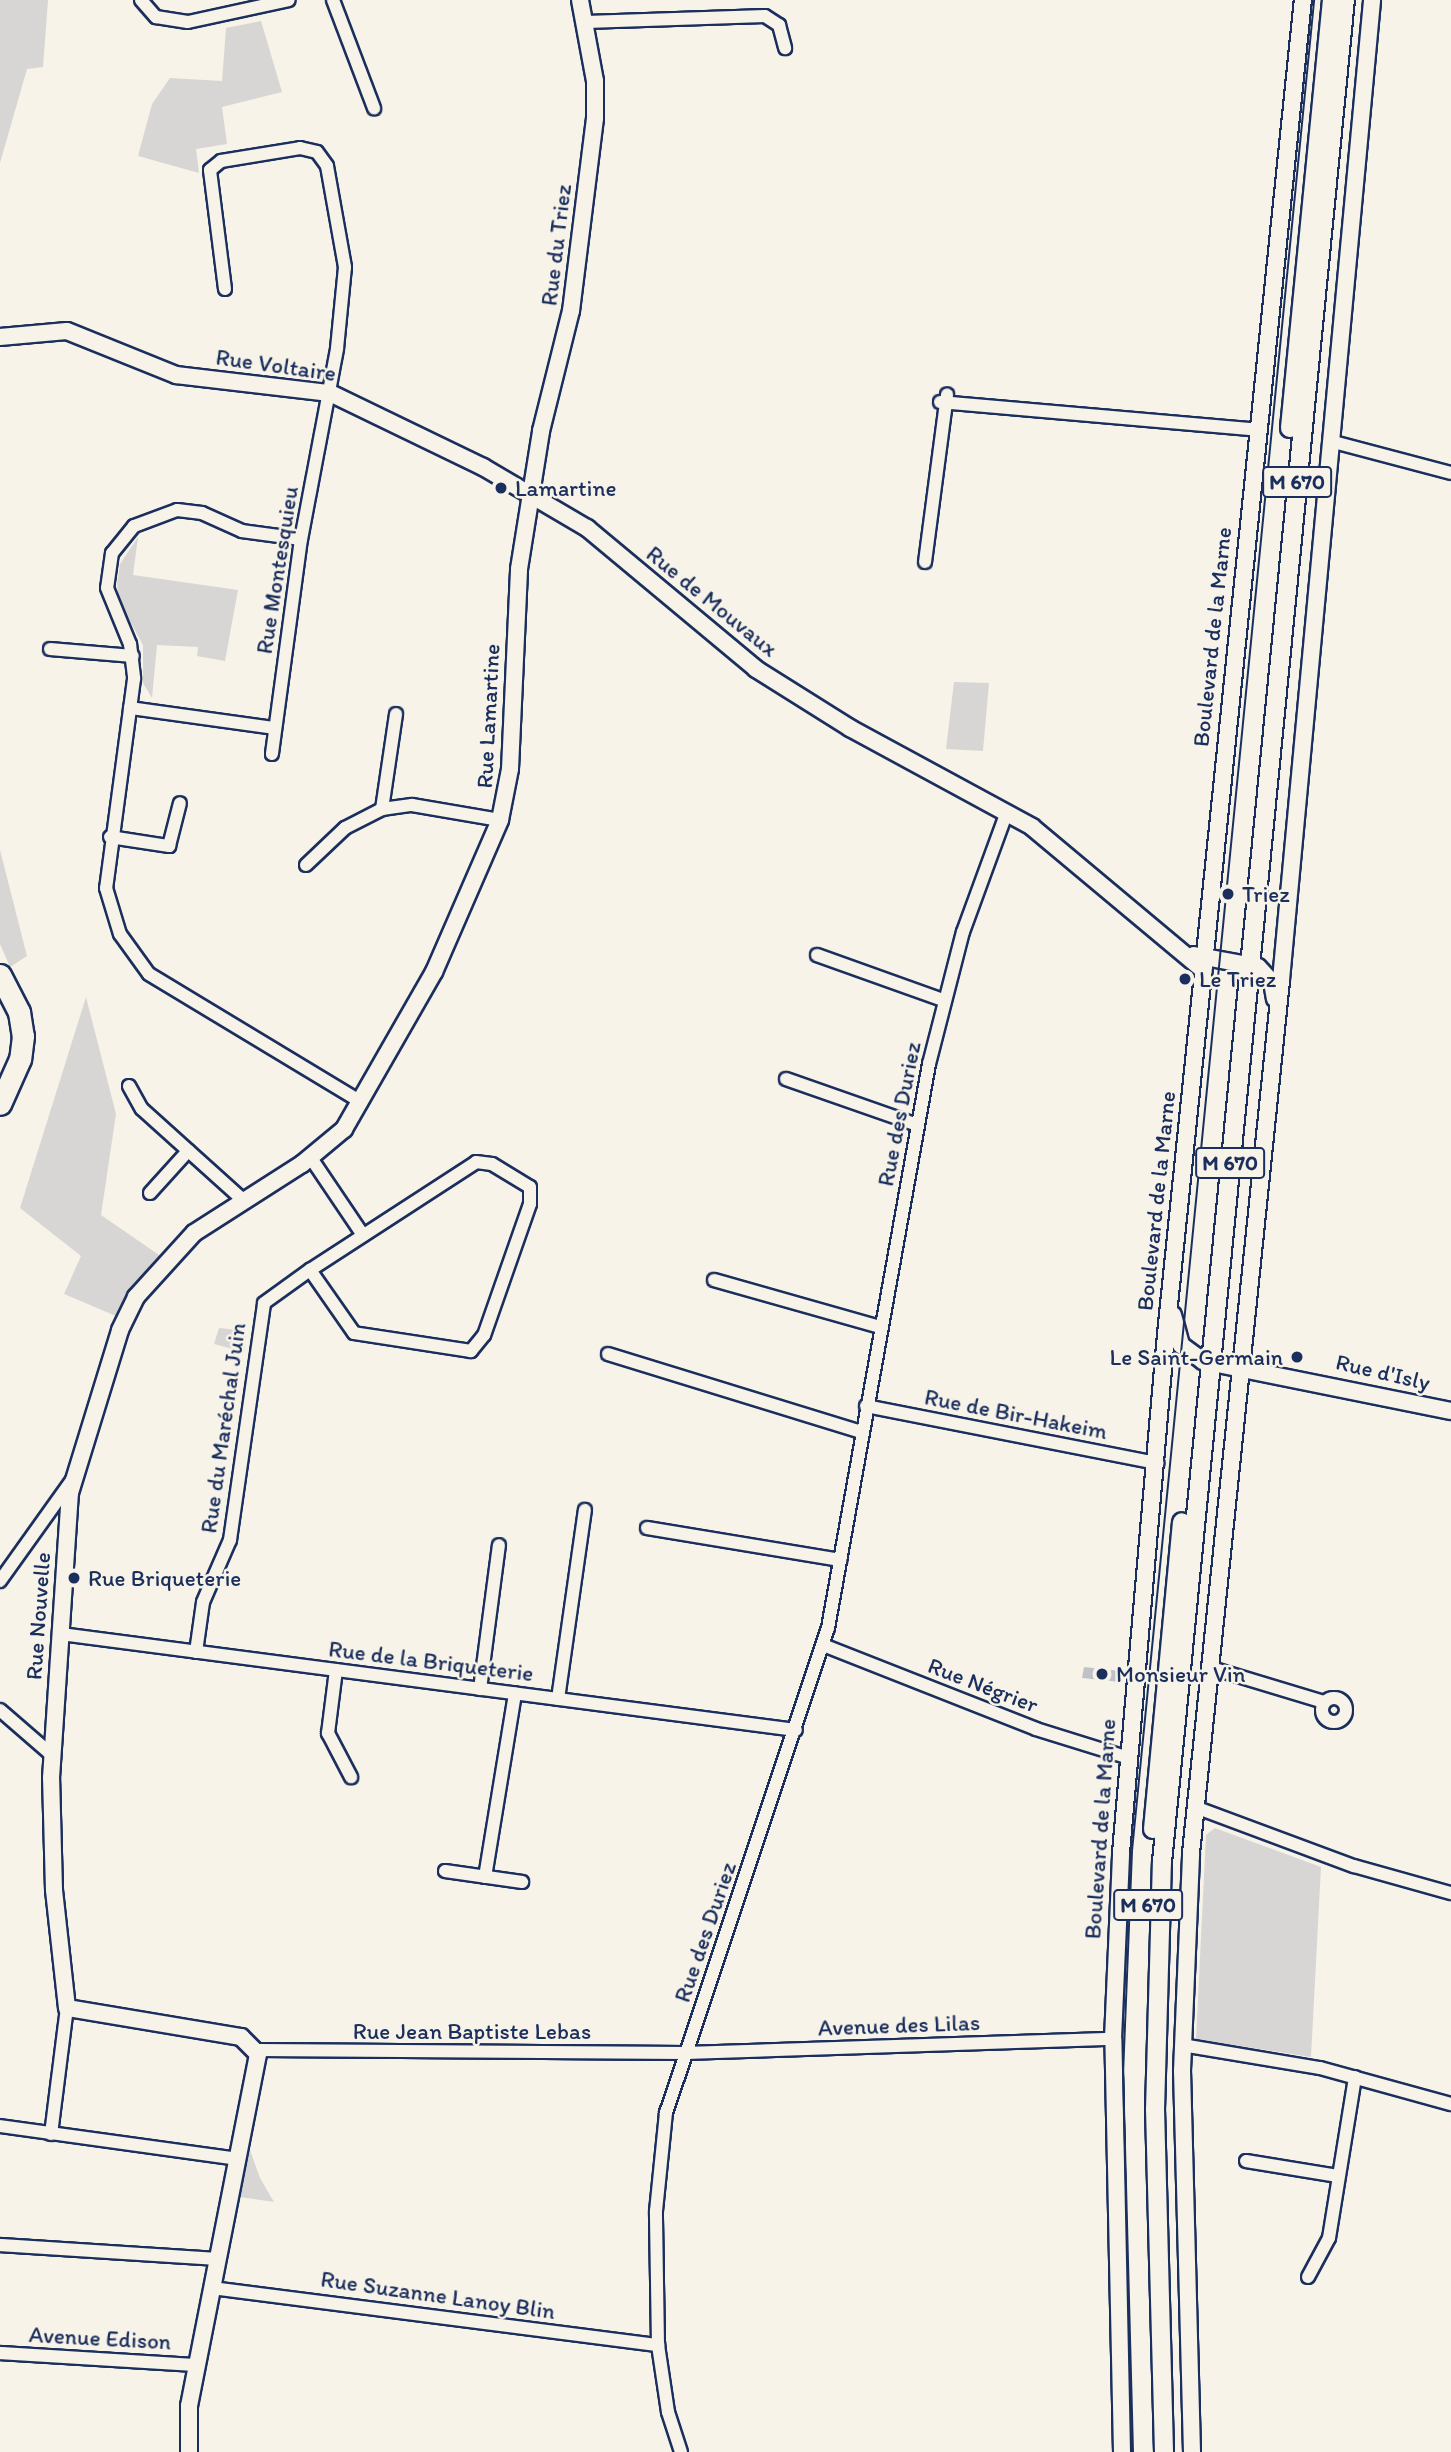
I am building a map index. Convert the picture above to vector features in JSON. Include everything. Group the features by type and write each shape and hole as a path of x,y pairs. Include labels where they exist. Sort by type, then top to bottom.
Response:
{"highway":[{"path":"0,975 19,1012 23,1036 20,1059 0,1104"},
{"path":"0,1004 9,1033 0,1075"}],"main road":[{"name":"M 670","path":"1153,2452 1143,2122 1146,1928 1219,1364 1243,963 1332,0"},
{"name":"M 670","path":"1243,963 1345,0"},
{"name":"M 670","path":"1164,2452 1155,2110 1158,1923 1206,1389 1219,1364"}],"street":[{"path":"141,0 156,17 188,22 289,0"},
{"path":"334,0 374,108"},
{"name":"Rue du Triez","path":"531,494 571,311 592,141 595,81 580,0"},
{"name":"Boulevard de la Marne","path":"1122,2452 1113,2039 1129,1758 1204,965 1303,0"},
{"path":"1192,2452 1182,2045 1195,1807 1208,1667 1219,1364 1248,1299 1372,0"},
{"path":"586,22 765,16 779,25 785,48"},
{"name":"Rue Montesquieu","path":"225,289 210,170 221,161 306,148 317,152 327,166 345,256 330,393 301,539 272,754"},
{"name":"Rue Voltaire","path":"0,337 67,331 176,375 330,393 368,407 531,494"},
{"path":"925,562 945,399 1258,430"},
{"path":"1330,441 1451,473"},
{"name":"Rue de Mouvaux","path":"531,494 596,535 730,651 867,738 1007,812 1088,873 1176,946 1204,965"},
{"name":"Rue Lamartine","path":"243,1200 311,1158 344,1129 438,963 500,820 510,769 517,587 531,494"},
{"path":"301,539 243,531 190,511 165,511 134,526 112,553 107,576 109,602 133,656 131,708 106,877 110,907 142,968 361,1102"},
{"path":"50,649 133,656"},
{"path":"131,708 275,728"},
{"path":"382,809 396,714"},
{"path":"110,836 169,846 180,803"},
{"path":"306,865 345,828 382,809 412,805 500,820"},
{"name":"Rue des Duriez","path":"681,2452 668,2412 658,2345 658,2185 666,2113 823,1646 917,1125 943,1000 1007,812"},
{"path":"817,955 943,1000"},
{"path":"1204,965 1243,963 1269,977 1276,1009"},
{"path":"786,1079 917,1125"},
{"path":"129,1086 142,1108 243,1200"},
{"path":"150,1193 188,1151"},
{"path":"311,1158 363,1235"},
{"name":"Rue du Maréchal Juin","path":"196,1652 203,1602 230,1540 261,1307 310,1270 476,1162 524,1180 532,1192 482,1341 471,1351 354,1332 310,1270"},
{"name":"Rue Nouvelle","path":"67,2008 54,1890 52,1755 72,1480 120,1330 136,1297 185,1240 243,1200"},
{"path":"1175,1269 1175,1331 1219,1364"},
{"path":"714,1280 880,1326"},
{"path":"608,1354 861,1432"},
{"name":"Rue d'Isly","path":"1219,1364 1451,1410"},
{"name":"Rue de Bir-Hakeim","path":"866,1406 1157,1463"},
{"path":"0,1581 72,1480"},
{"path":"558,1699 585,1510"},
{"path":"647,1528 840,1560"},
{"path":"480,1689 499,1545"},
{"name":"Rue de la Briqueterie","path":"61,1634 796,1730"},
{"name":"Rue Négrier","path":"823,1646 1022,1724 1129,1758"},
{"path":"1208,1667 1324,1702"},
{"path":"336,1670 328,1733 351,1777"},
{"path":"485,1877 514,1693"},
{"path":"0,1710 52,1755"},
{"path":"1195,1807 1354,1866 1451,1893"},
{"path":"445,1871 522,1882"},
{"path":"51,2134 67,2008 241,2036 258,2050 197,2365 189,2452"},
{"name":"Avenue des Lilas","path":"685,2053 1113,2039"},
{"path":"1182,2045 1355,2077 1451,2104"},
{"name":"Rue Jean Baptiste Lebas","path":"258,2050 685,2053"},
{"path":"1308,2277 1329,2238 1355,2077"},
{"path":"0,2126 238,2159"},
{"path":"1246,2161 1338,2176"},
{"path":"0,2245 216,2259"},
{"name":"Rue Suzanne Lanoy Blin","path":"212,2288 658,2345"},
{"name":"Avenue Edison","path":"0,2353 197,2365"}],"shaded area":[{"path":"0,0 48,0 43,67 27,69 0,163"},
{"path":"261,21 282,92 222,107 227,144 196,149 199,173 138,156 152,104 170,78 222,81 226,28"},
{"path":"138,537 133,575 238,590 225,661 197,656 198,647 157,645 152,698 143,683 143,645 119,601 117,584 120,564"},
{"path":"954,682 989,683 983,751 946,749"},
{"path":"0,850 27,956 10,967 0,944"},
{"path":"86,997 116,1114 101,1215 159,1255 116,1316 64,1294 81,1256 20,1208"},
{"path":"219,1328 246,1331 244,1352 214,1344"},
{"path":"1215,1828 1321,1867 1311,2057 1196,2039 1206,1835"},
{"path":"250,2150 260,2178 274,2202 240,2197"}],"building":[{"name":"Monsieur Vin","path":"1084,1667 1121,1671 1120,1682 1082,1678"}],"tram line":[{"path":"1133,2452 1123,2075 1132,1851 1314,0"}],"place":[{"name":"Lamartine","path":"501,488"},
{"name":"Triez","path":"1228,894"},
{"name":"Le Triez","path":"1185,979"},
{"name":"Le Saint-Germain","path":"1297,1357"},
{"name":"Rue Briqueterie","path":"74,1578"},
{"name":"Monsieur Vin","path":"1102,1674"}]}
